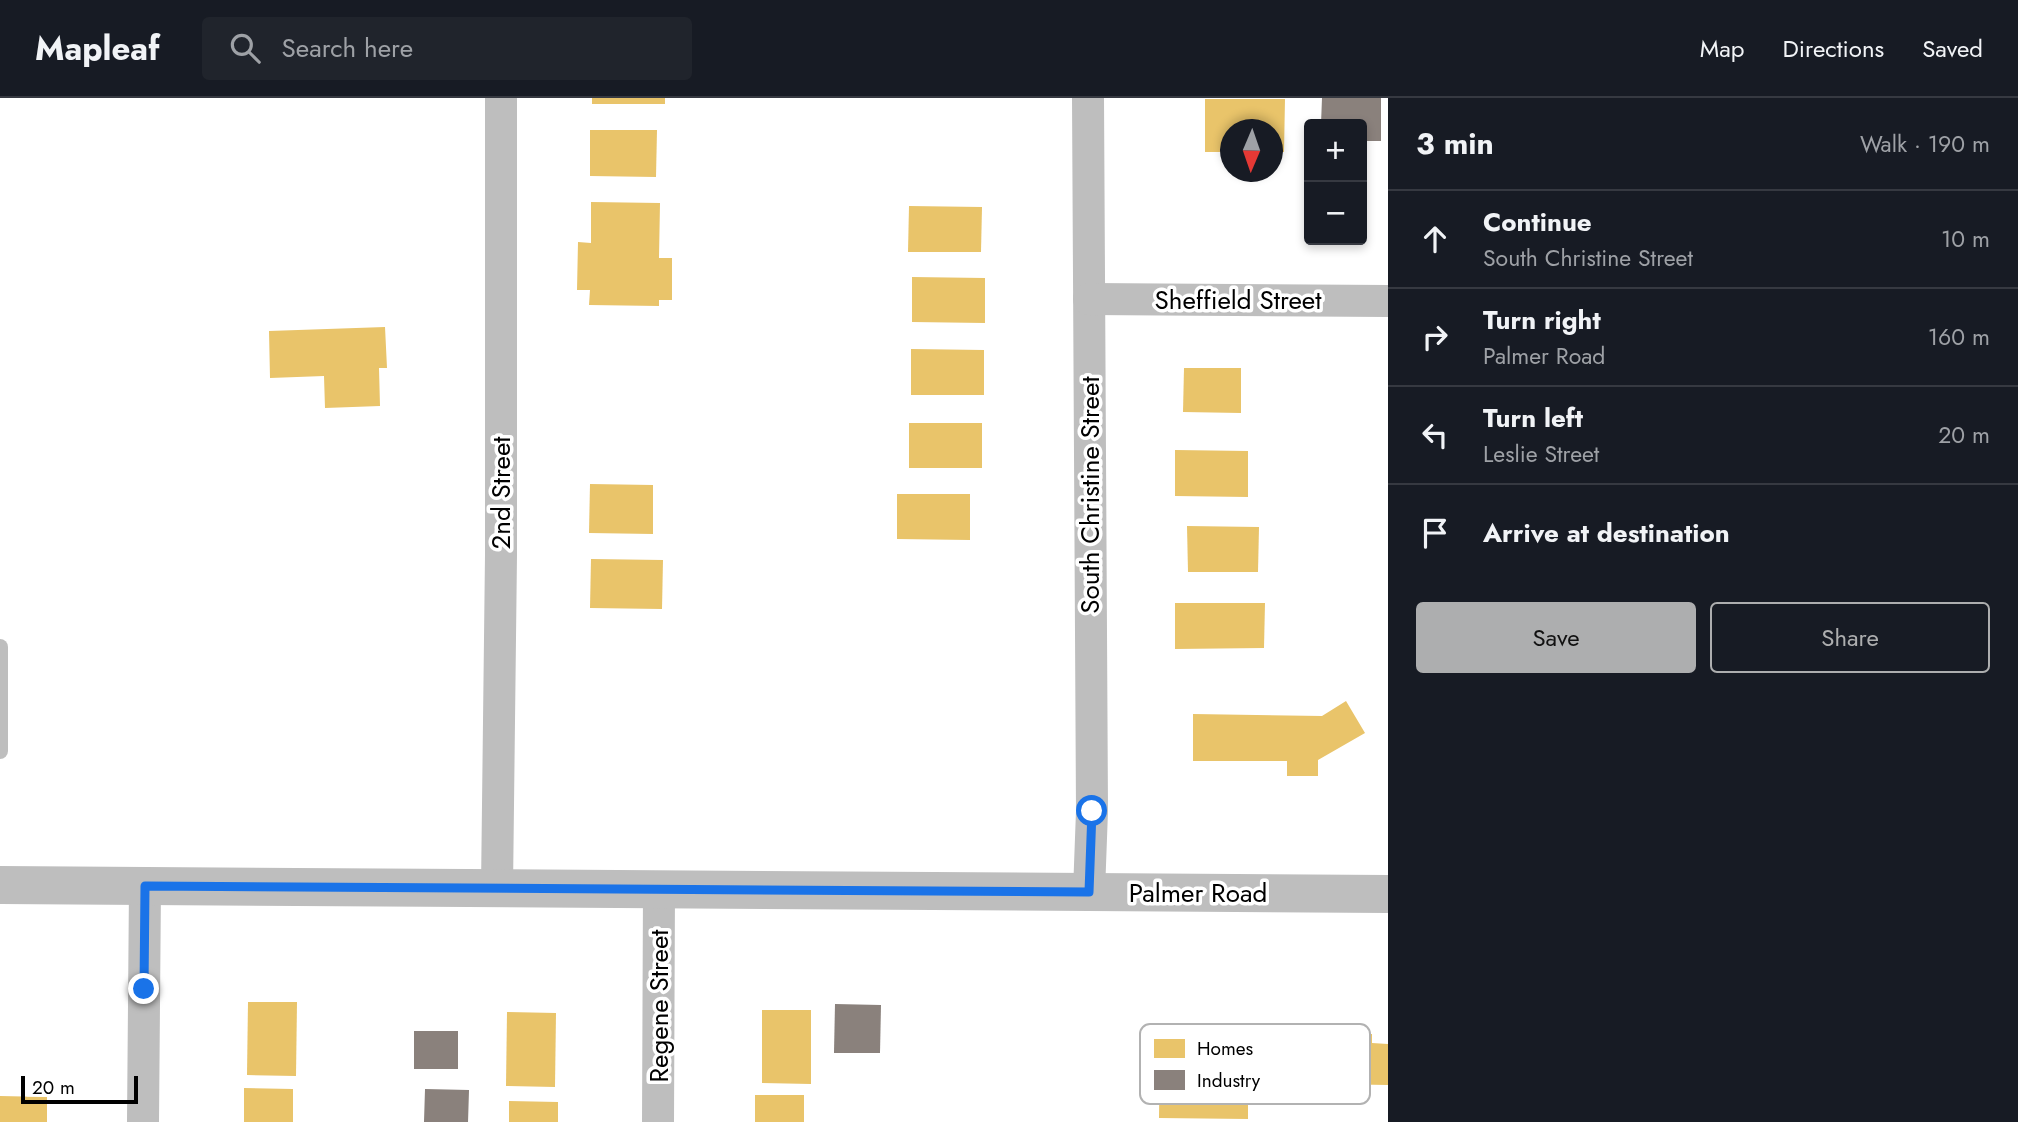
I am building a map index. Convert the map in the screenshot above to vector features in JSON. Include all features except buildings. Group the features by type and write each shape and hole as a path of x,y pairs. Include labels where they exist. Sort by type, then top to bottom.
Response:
{"street":[{"name":"2nd Street","path":"496,888 501,555 501,98"},
{"name":"South Christine Street","path":"1088,98 1092,797 1089,892"},
{"name":"Sheffield Street","path":"1089,299 1388,301"},
{"name":"Palmer Road","path":"0,886 1388,894"},
{"path":"143,1122 145,886"},
{"name":"Regene Street","path":"658,1122 659,889"}],"lane":[{"path":"0,647 0,751"}],"route":[{"path":"144,989 145,886 1089,892 1092,811"}]}
